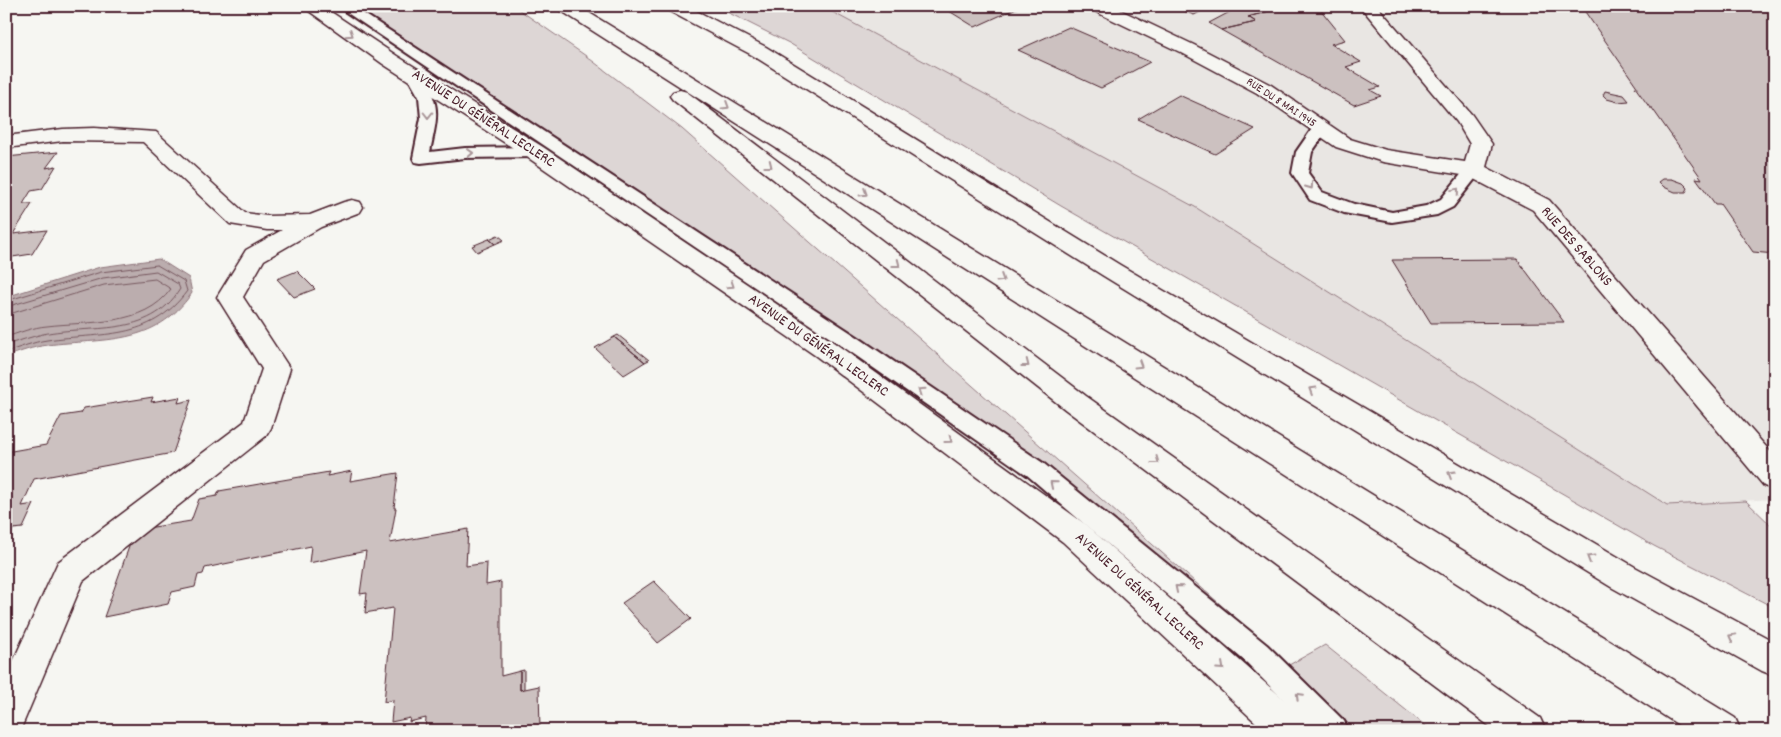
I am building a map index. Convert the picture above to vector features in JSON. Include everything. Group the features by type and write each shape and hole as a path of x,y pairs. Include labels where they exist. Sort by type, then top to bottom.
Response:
{"main road":[{"name":"AVENUE DU GÉNÉRAL LECLERC","path":"310,6 535,152 826,350 1074,533 1292,731"},
{"path":"565,6 1076,403 1527,731"},
{"path":"565,6 1722,731"},
{"path":"673,6 759,51 1111,270 1622,577 1775,660"},
{"name":"RUE DU 8 MAI 1945","path":"1098,6 1188,49 1264,89 1320,129 1343,142 1384,156 1474,170"},
{"path":"1368,6 1466,120 1482,144 1474,170"},
{"path":"6,142 62,135 148,136 238,219 267,223 314,222"},
{"name":"RUE DES SABLONS","path":"1474,170 1541,205 1775,478"},
{"path":"6,720 70,572 256,428 276,369 230,297 255,256 314,222 352,207"}],"lane":[{"path":"343,6 844,338 1035,469 1257,654 1334,731"},
{"path":"413,74 427,97 429,118 421,158 465,152 535,152"},
{"path":"1320,129 1304,152 1300,173 1316,196 1350,210 1392,217 1431,211 1447,203 1474,170"}],"shaded area":[{"path":"352,6 513,6 518,9 586,56 682,129 1289,665 1325,645 1432,731 1356,731 1289,666 986,427"},
{"path":"715,6 821,6 1195,207 1667,505 1746,501 1775,529 1775,608 1654,546 1061,206 789,43"},
{"path":"820,6 1775,6 1775,499 1667,505"}],"water":[{"path":"159,259 189,278 192,293 177,310 161,323 127,337 42,346 6,357 6,297 100,267"}],"building":[{"path":"941,6 1021,6 975,27"},
{"path":"1171,6 1212,6 1194,15"},
{"path":"1241,6 1265,6 1262,7 1269,11 1248,17 1256,22 1221,30 1209,23"},
{"path":"1315,6 1320,9 1345,40 1331,44 1361,62 1346,67 1380,87 1370,90 1381,96 1354,105 1221,30 1256,22 1248,17 1269,11 1262,7"},
{"path":"1581,6 1775,6 1775,254 1753,252 1720,204 1715,204 1696,178 1702,179 1635,87 1638,88"},
{"path":"1069,27 1150,62 1101,88 1018,50"},
{"path":"1605,91 1624,95 1629,101 1618,102 1607,99 1603,95"},
{"path":"1179,95 1255,129 1215,154 1138,119"},
{"path":"58,152 46,168 56,166 42,189 31,191 23,204 32,204 13,234 47,230 32,254 6,258 6,157"},
{"path":"1663,179 1672,179 1683,183 1688,188 1686,192 1675,192 1664,187 1659,182"},
{"path":"498,235 504,240 495,244 489,239"},
{"path":"489,239 495,244 477,252 472,246"},
{"path":"1517,259 1564,322 1431,323 1392,260"},
{"path":"297,271 315,289 294,297 277,279"},
{"path":"618,335 649,360 645,362 614,337"},
{"path":"614,337 645,362 624,375 595,348"},
{"path":"153,397 151,402 180,397 178,403 191,400 173,453 34,479 22,506 34,504 23,528 13,529 6,544 6,452 46,445 61,416 81,413 84,408"},
{"path":"352,471 350,481 398,473 394,508 396,508 390,543 468,529 466,566 487,563 486,585 501,582 501,676 520,671 520,690 539,686 540,731 425,731 426,718 409,722 410,718 391,722 393,700 384,702 393,608 365,613 367,593 360,594 366,551 309,563 311,546 205,568 203,574 198,575 195,587 172,592 168,604 104,617 135,530 191,521 199,499 217,496 219,491 329,472 327,476"},
{"path":"654,581 691,619 658,643 622,603"},
{"path":"524,670 524,689 520,690 520,671"}]}
